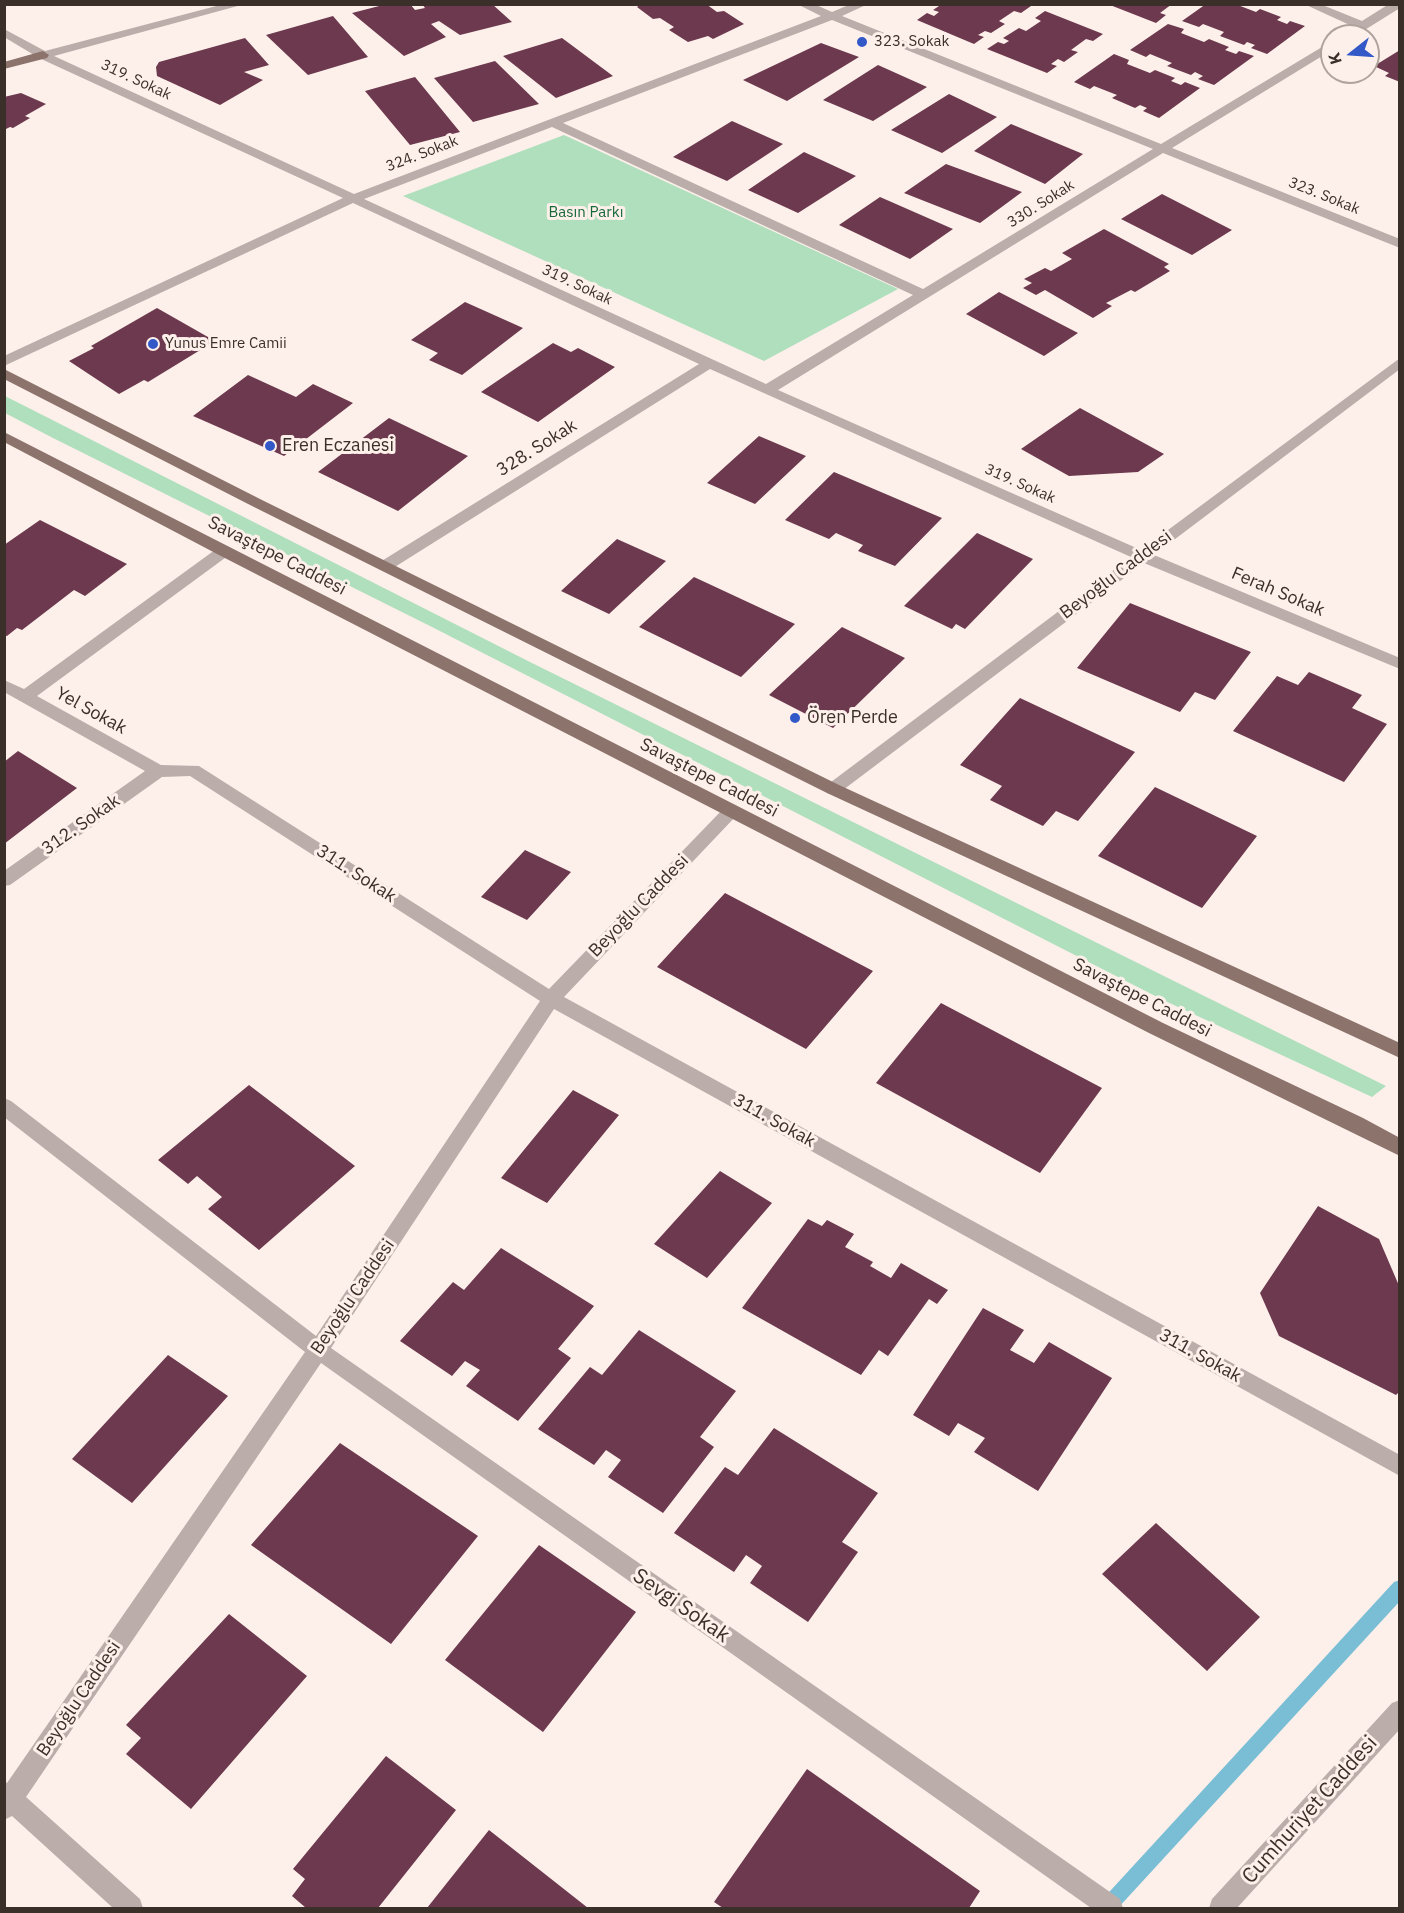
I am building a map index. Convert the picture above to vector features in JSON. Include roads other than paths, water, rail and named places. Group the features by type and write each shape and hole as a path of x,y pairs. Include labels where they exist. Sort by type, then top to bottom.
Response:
{"main road":[{"path":"4,61 43,56"},
{"path":"4,66 43,56"},
{"path":"4,373 833,789 1400,1051"},
{"name":"Savaştepe Caddesi","path":"4,436 1156,1028 1356,1124 1400,1148"}],"street":[{"path":"43,56 240,4"},
{"name":"323. Sokak","path":"802,4 1400,244"},
{"name":"324. Sokak","path":"4,362 352,199 863,4"},
{"path":"1309,4 1358,24"},
{"path":"1366,24 1398,4"},
{"name":"319. Sokak","path":"4,32 43,56 709,364 1142,556"},
{"name":"330. Sokak","path":"767,390 1320,52"},
{"path":"551,122 925,295"},
{"name":"328. Sokak","path":"385,566 709,364"},
{"name":"Beyoğlu Caddesi","path":"833,789 1398,365"},
{"path":"25,697 224,551"},
{"name":"Ferah Sokak","path":"1142,556 1400,664"},
{"name":"Yel Sokak","path":"4,685 158,771"},
{"name":"311. Sokak","path":"158,771 193,770 551,999 1400,1466"},
{"name":"312. Sokak","path":"4,880 158,771"},
{"name":"Beyoğlu Caddesi","path":"7,1800 318,1350 551,999 731,811"},
{"name":"Sevgi Sokak","path":"4,1106 318,1350 1111,1908"},
{"name":"Cumhuriyet Caddesi","path":"1221,1908 1400,1711"},
{"path":"7,1800 131,1908"}],"waterway":[{"path":"1106,1908 1400,1588"}],"place":[{"name":"323. Sokak","path":"862,42"},
{"name":"Yunus Emre Camii","path":"153,344"},
{"name":"Eren Eczanesi","path":"270,446"},
{"name":"Ören Perde","path":"795,718"}],"park label":[{"name":"Basın Parkı","path":"586,213"}]}
